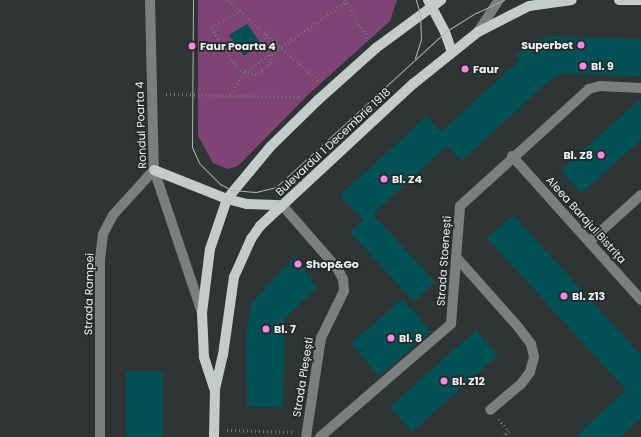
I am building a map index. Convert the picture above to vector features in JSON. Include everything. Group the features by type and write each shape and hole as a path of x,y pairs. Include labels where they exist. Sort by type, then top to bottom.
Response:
{"main road":[{"name":"Bulevardul 1 Decembrie 1918","path":"215,433 214,389 204,357 202,313 210,249 226,199 270,147 318,100 429,3 441,0"},
{"name":"Bulevardul 1 Decembrie 1918","path":"214,389 223,355 234,277 251,239 282,205 452,52 478,32 529,6 572,0"},
{"path":"619,0 641,0"},
{"path":"429,3 452,52"},
{"path":"154,170 194,188 226,199 247,204 282,205"}],"street":[{"name":"Rondul Poarta 4","path":"150,0 154,170 202,313"},
{"path":"478,32 499,0"},
{"name":"Strada Stoenești","path":"320,437 451,324 460,206 512,156 589,89 600,86 641,88"},
{"name":"Aleea Barajul Bistrița","path":"512,156 641,300"},
{"name":"Strada Rampei","path":"100,437 100,259 103,234 113,215 154,170"},
{"path":"589,242 641,195"},
{"name":"Strada Pleșești","path":"282,205 337,268 343,279 344,291 321,338 307,435"},
{"path":"456,257 519,328 531,344 534,357 530,372 521,384 490,410"}],"path":[{"path":"228,0 329,90"},
{"path":"230,94 245,72 345,1 349,0"},
{"path":"345,1 376,48"},
{"path":"241,11 212,28 237,68 255,75 268,66 272,60 264,32"},
{"path":"152,95 230,94 305,97 318,100"},
{"path":"490,410 509,431 503,437"},
{"path":"215,433 307,435"}],"shaded area":[{"path":"198,0 397,0 390,21 309,94 238,166 228,169 213,163 198,136"}],"building":[{"path":"247,24 261,44 244,56 229,35"},
{"name":"Bl. Z4","path":"551,36 641,39 641,77 562,73 543,86 462,161 447,146 373,214 435,282 414,302 350,232 363,220 340,195 427,116 441,132 520,60 515,56 534,42"},
{"name":"Bl. Z8","path":"641,99 641,140 581,193 561,170"},
{"name":"Bl. Z13","path":"513,215 641,355 641,418 620,437 575,437 626,390 487,238"},
{"name":"Bl. 7","path":"296,256 317,288 285,318 283,407 247,407 246,341 251,303"},
{"name":"Bl. 8","path":"403,299 431,332 379,376 351,343"},
{"name":"Bl. Z12","path":"476,330 498,355 412,432 390,407"},
{"path":"126,371 163,371 163,437 126,437"}],"tram line":[{"path":"193,0 192,147 199,163 220,184 232,190 256,192 276,187 445,32 476,13 504,0"},
{"path":"415,58 421,40 420,14 416,0"}],"place":[{"name":"Superbet","path":"581,45"},
{"name":"Faur Poarta 4","path":"192,46"},
{"name":"Bl. 9","path":"583,66"},
{"name":"Faur","path":"465,69"},
{"name":"Bl. Z8","path":"601,155"},
{"name":"Bl. Z4","path":"384,179"},
{"name":"Shop&Go","path":"298,264"},
{"name":"Bl. Z13","path":"564,296"},
{"name":"Bl. 7","path":"266,329"},
{"name":"Bl. 8","path":"391,338"},
{"name":"Bl. Z12","path":"444,381"}]}
